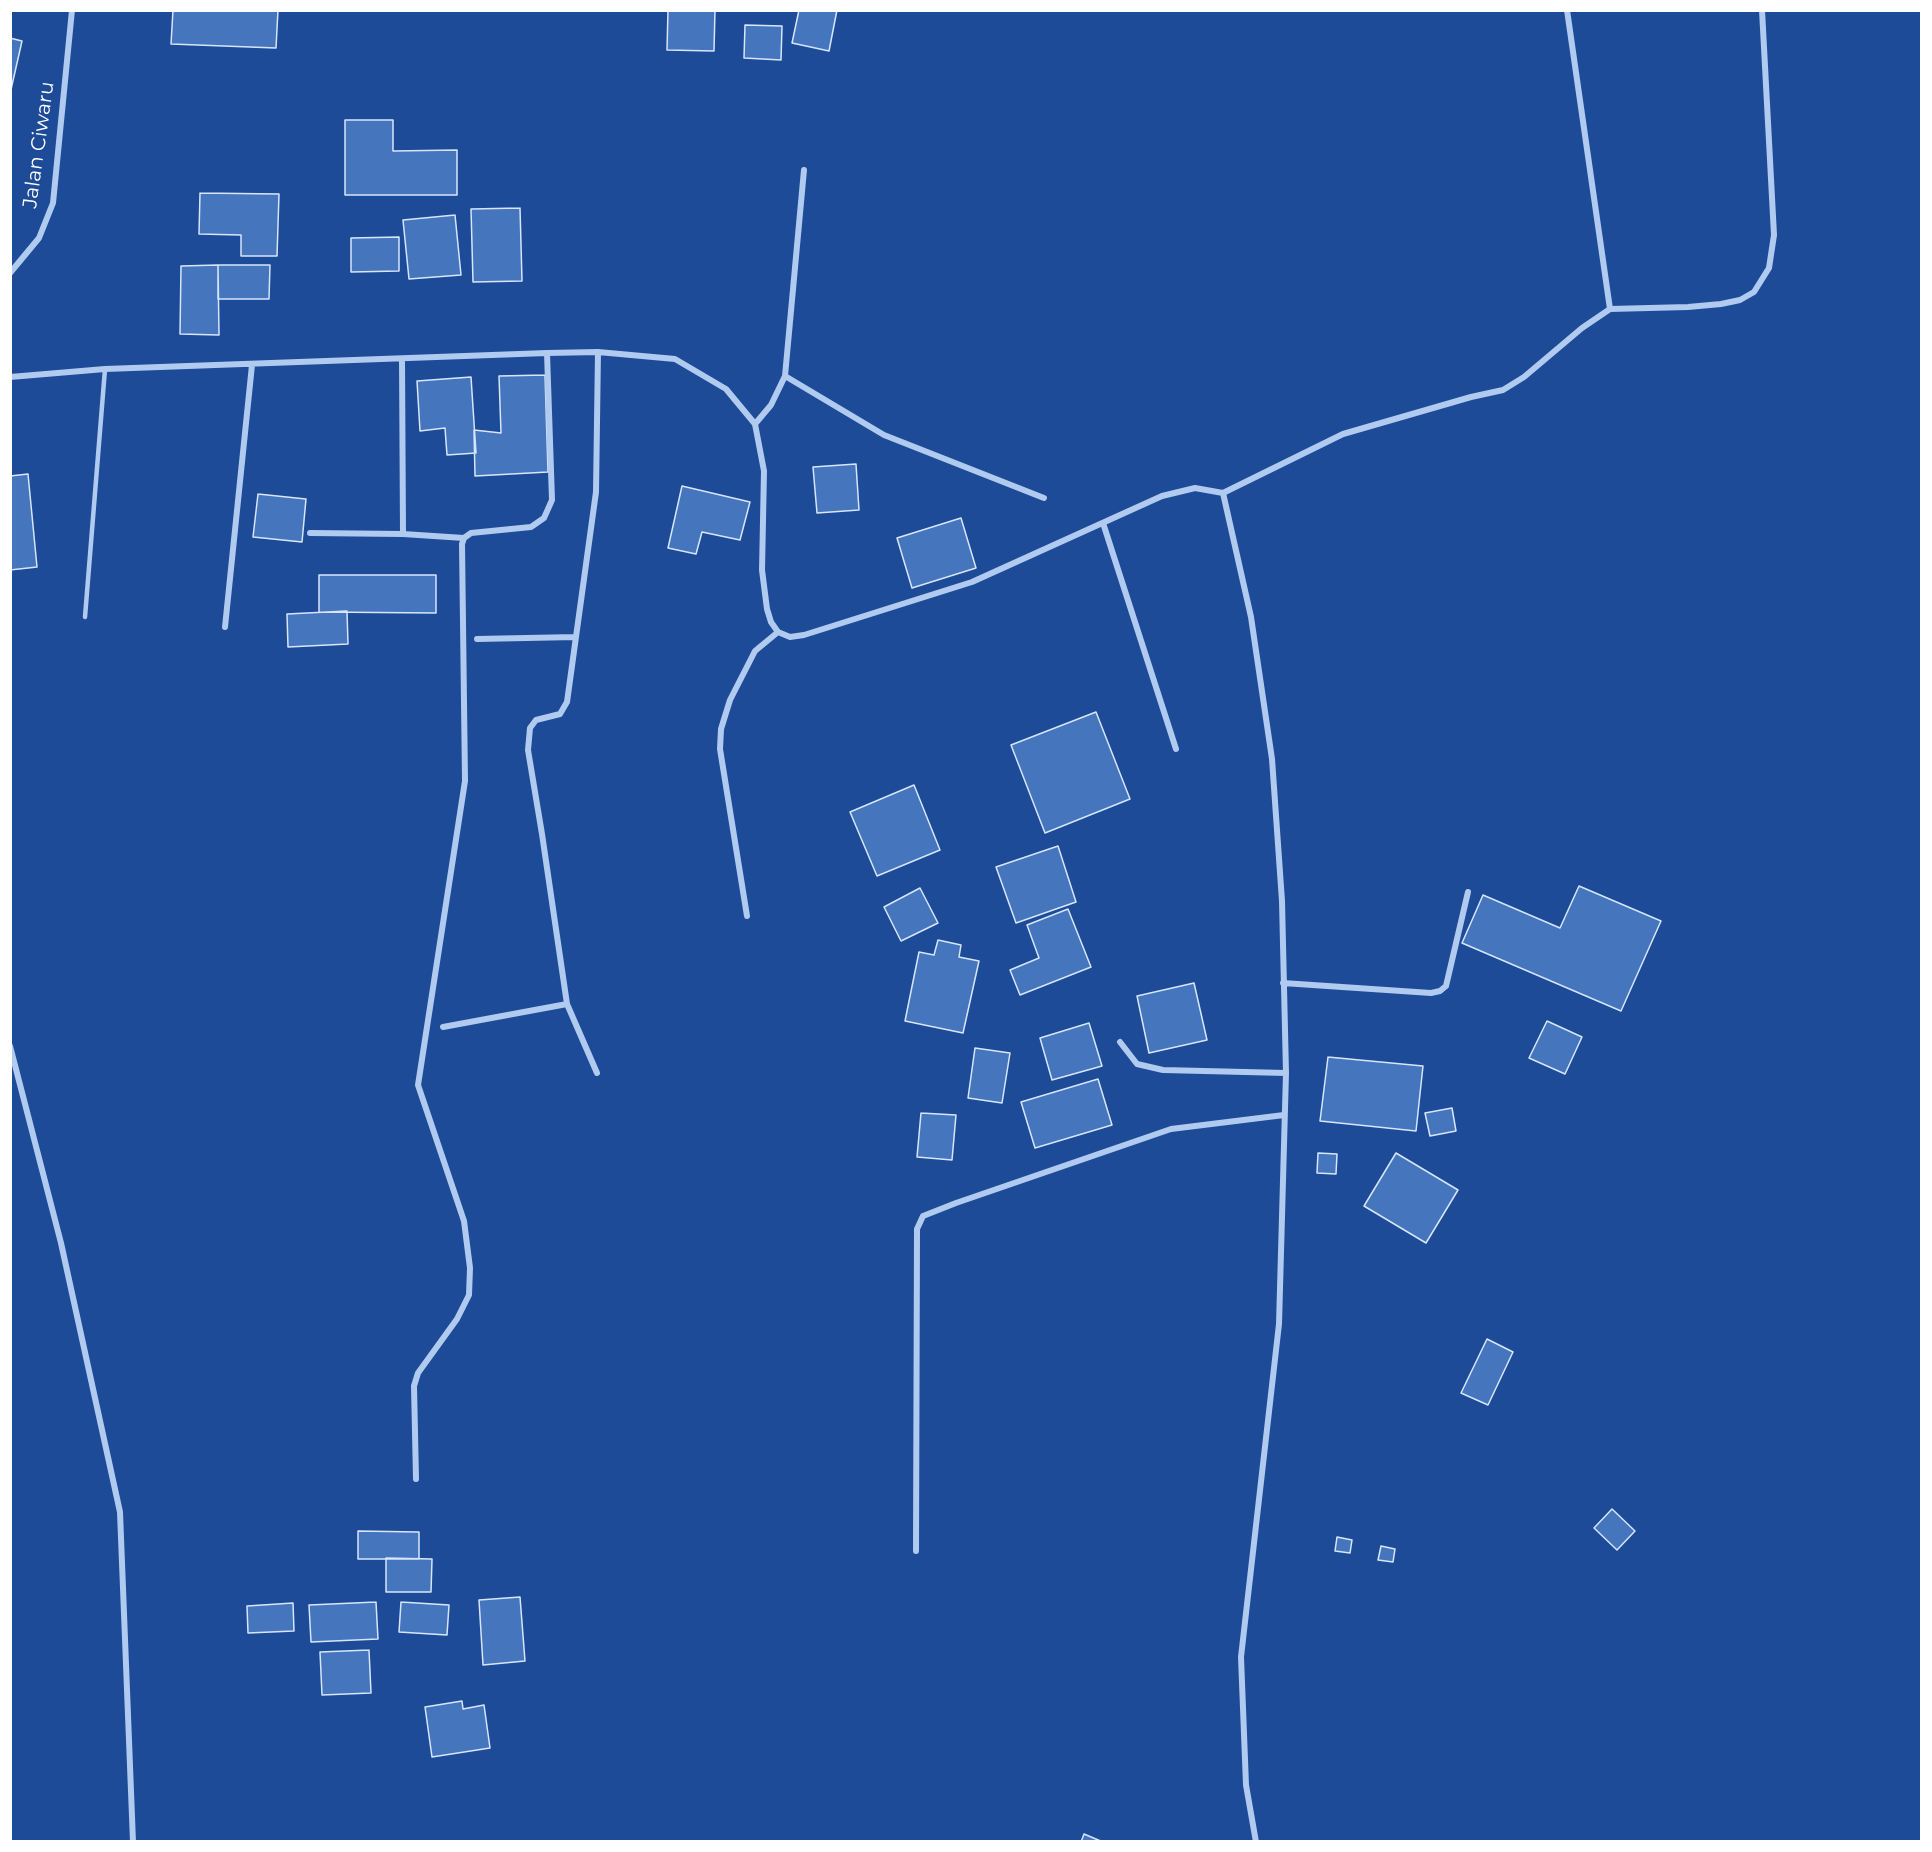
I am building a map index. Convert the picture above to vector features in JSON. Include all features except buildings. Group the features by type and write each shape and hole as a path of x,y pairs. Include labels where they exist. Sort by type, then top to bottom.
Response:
{"street":[{"name":"Jalan Ciwaru","path":"10,273 39,238 52,203 72,10"},
{"path":"1567,10 1610,309"},
{"path":"10,377 105,369 547,353 598,352 675,359 726,389 755,424 764,471 762,570 767,609 771,622 778,632 790,637 804,636 972,582 1162,496 1195,488 1223,493 1343,434 1503,390 1524,377 1582,328 1610,309 1688,307 1731,302 1754,292 1769,268 1774,235 1762,10"},
{"path":"755,424 771,405 785,376 804,171"},
{"path":"597,1073 567,1004 528,750 530,728 536,720 560,714 567,702 596,492 598,352"},
{"path":"416,1479 414,1386 418,1373 458,1319 469,1294 470,1268 464,1221 418,1084 465,781 462,544 464,538 471,533 531,527 544,518 552,500 547,353"},
{"path":"402,359 403,534"},
{"path":"225,627 252,365"},
{"path":"785,376 884,435 1044,498"},
{"path":"1223,493 1251,617 1272,759 1282,901 1286,1073 1279,1324 1241,1657 1246,1785 1256,1842"},
{"path":"1103,524 1176,749"},
{"path":"310,533 403,534 464,538"},
{"path":"747,916 720,749 721,729 730,700 755,651 778,632"},
{"path":"477,639 576,637"},
{"path":"1283,983 1431,993 1440,991 1446,986 1468,892"},
{"path":"443,1027 567,1004"},
{"path":"1120,1042 1137,1064 1163,1070 1286,1073"},
{"path":"10,1046 61,1243 120,1512 133,1842"},
{"path":"916,1551 917,1229 923,1216 1171,1129 1284,1115"}],"lane":[{"path":"85,617 105,369"}]}
